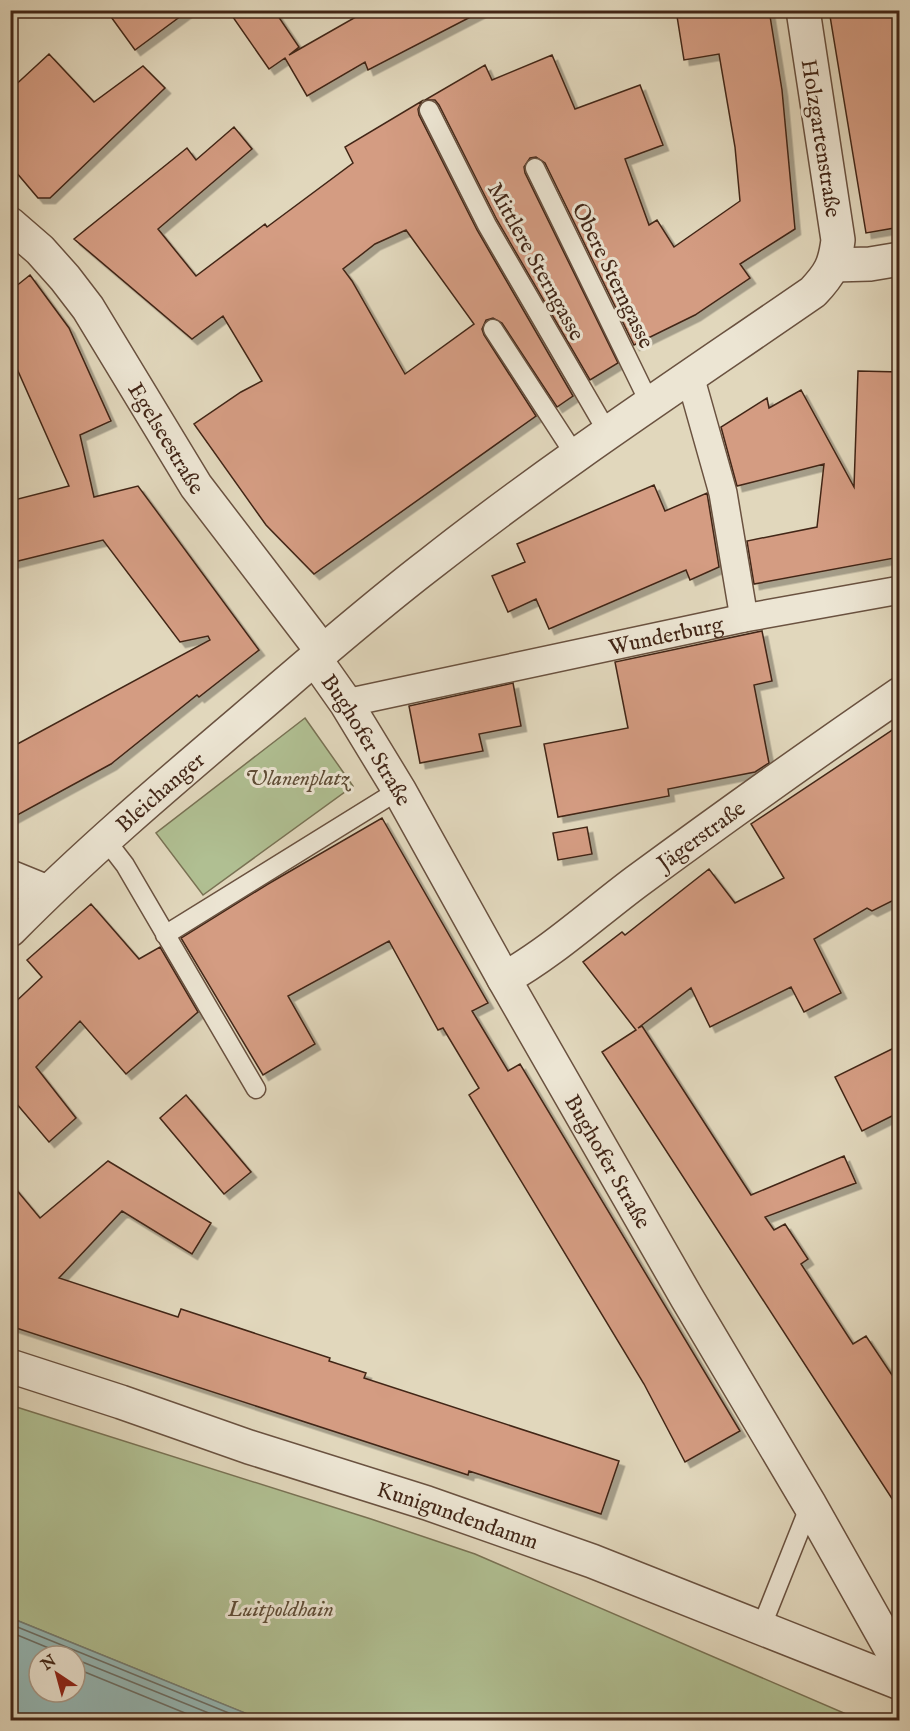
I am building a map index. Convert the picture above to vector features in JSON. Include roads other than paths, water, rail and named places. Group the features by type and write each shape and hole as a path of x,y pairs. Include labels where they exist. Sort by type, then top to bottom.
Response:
{"street":[{"name":"Holzgartenstraße","path":"802,10 838,240 834,265"},
{"name":"Egelseestraße","path":"10,224 40,250 88,308 196,486 319,656"},
{"path":"319,656 429,564 575,455 813,292 834,265 870,264 900,259"},
{"name":"Wunderburg","path":"346,703 744,618 723,493 690,376"},
{"path":"744,618 900,590"},
{"name":"Bughofer Straße","path":"319,656 399,790 504,979 687,1298 810,1505 900,1665"},
{"name":"Bleichanger","path":"10,930 47,892 105,839 319,656"},
{"name":"Jägerstraße","path":"504,979 533,963 736,808 900,694"},
{"path":"10,877 47,892"},
{"name":"Kunigundendamm","path":"10,1366 249,1447 438,1506 592,1561 900,1683"}],"lane":[{"name":"Mittlere Sterngasse","path":"429,110 487,225 608,433"},
{"name":"Obere Sterngasse","path":"535,168 650,404"},
{"path":"493,329 575,455"},
{"path":"165,935 399,790"},
{"path":"105,839 125,865 256,1089"},
{"path":"761,1628 810,1505"}],"water":[{"path":"10,1618 74,1644 27,1644 27,1704 87,1704 87,1649 262,1720 11,1720"}],"park label":[{"name":"Ulanenplatz","path":"297,777"},
{"name":"Luitpoldhain","path":"281,1608"}]}
